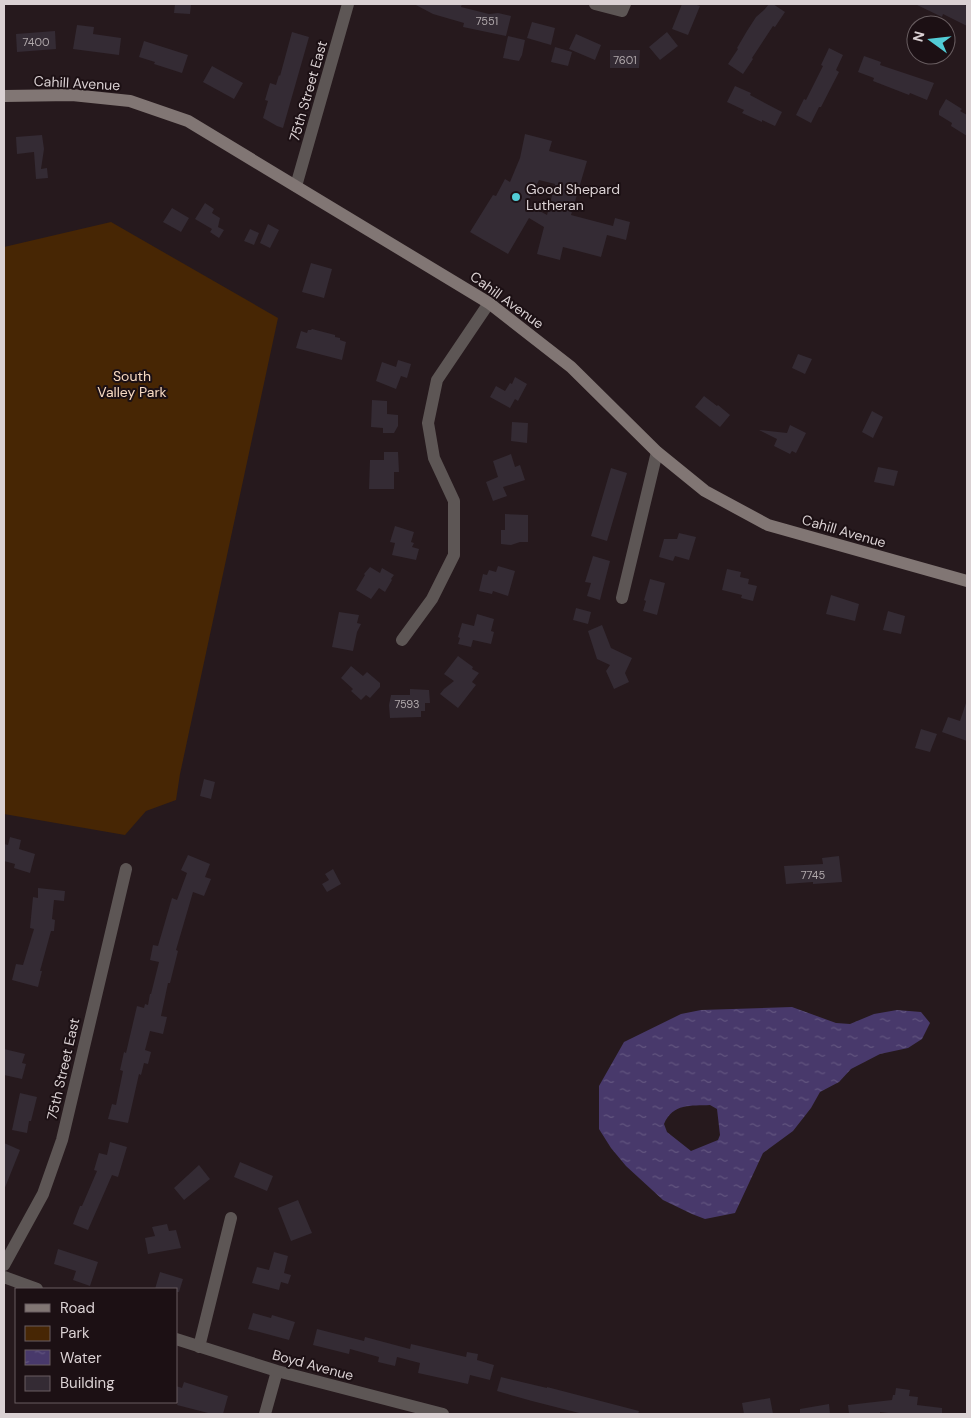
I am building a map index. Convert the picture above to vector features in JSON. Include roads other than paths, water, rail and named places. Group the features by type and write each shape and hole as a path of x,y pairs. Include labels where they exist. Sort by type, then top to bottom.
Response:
{"street":[{"name":"75th Street East","path":"296,186 348,4"},
{"path":"596,4 623,7"},
{"name":"Cahill Avenue","path":"4,96 72,95 130,101 188,121 489,303 571,367 657,452 705,491 768,525 967,581"},
{"path":"402,640 432,598 454,555 454,501 434,458 428,423 437,380 489,303"},
{"path":"622,598 657,452"},
{"name":"75th Street East","path":"4,1265 43,1194 62,1140 126,869"},
{"path":"198,1348 231,1218"},
{"path":"4,1277 34,1288"},
{"name":"Boyd Avenue","path":"178,1340 198,1348 277,1371 443,1414"},
{"path":"265,1414 277,1371"}],"water":[{"path":"792,1007 836,1023 850,1024 874,1014 897,1010 921,1012 930,1023 922,1039 908,1048 880,1054 851,1069 839,1082 820,1092 811,1108 793,1131 763,1153 735,1213 705,1219 663,1200 626,1166 611,1148 599,1129 599,1086 624,1042 681,1014 701,1010","holes":["710,1105 717,1109 720,1135 718,1140 691,1151 667,1132 664,1124 672,1112 683,1107"]}],"place":[{"name":"Good Shepard Lutheran","path":"516,197"}],"park label":[{"name":"South Valley Park","path":"132,384"}]}
